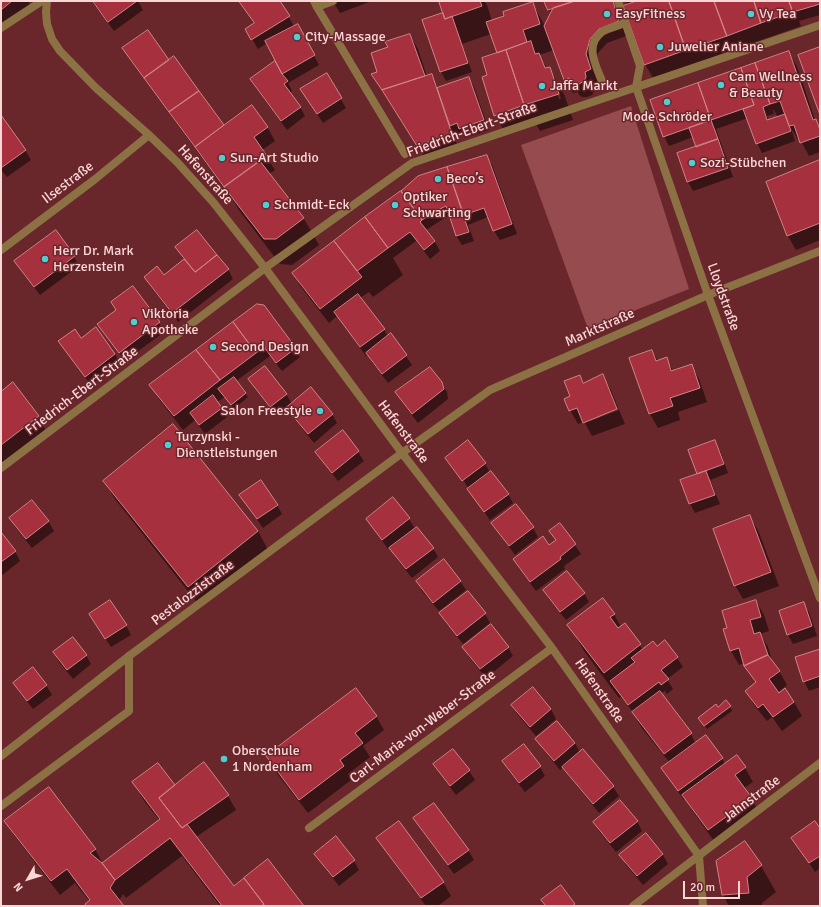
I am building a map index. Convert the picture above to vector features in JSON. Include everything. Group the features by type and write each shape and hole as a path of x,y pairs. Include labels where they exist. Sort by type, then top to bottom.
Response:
{"street":[{"path":"1,28 42,1"},
{"name":"Hafenstraße","path":"47,1 47,24 52,39 60,51 96,88 150,135 213,202 265,268 402,453 552,648 699,856"},
{"path":"333,1 315,4 405,154"},
{"name":"Lloydstraße","path":"618,1 640,66 636,87 708,295 820,598"},
{"path":"602,81 592,52 594,40 602,32 625,23"},
{"name":"Friedrich-Ebert-Straße","path":"1,468 265,268 412,163 820,25"},
{"name":"Ilsestraße","path":"1,250 94,180 150,135"},
{"name":"Marktstraße","path":"402,453 490,390 708,295 820,250"},
{"name":"Pestalozzistraße","path":"1,756 129,656 402,453"},
{"name":"Carl-Maria-von-Weber-Straße","path":"309,828 552,648"},
{"path":"1,806 129,711 129,656"},
{"name":"Jahnstraße","path":"633,906 820,763"},
{"path":"699,856 703,906"}],"shaded area":[{"path":"631,106 689,289 588,329 521,145"}],"building":[{"path":"1,1 12,1 1,10"},
{"path":"93,1 137,1 108,22"},
{"path":"239,1 280,1 290,16 251,40 245,29 254,23"},
{"path":"439,1 480,1 482,6 445,19"},
{"path":"544,1 575,1 548,10"},
{"path":"575,1 613,1 619,21 599,29 590,39 586,54 591,69 585,72 586,77 584,81 579,84 570,81 569,78 564,80 544,26 553,8"},
{"path":"637,1 669,1 686,50 644,65 623,6"},
{"path":"669,1 714,1 727,36 686,50"},
{"path":"714,1 754,1 761,23 727,36"},
{"path":"754,1 789,1 793,12 761,23"},
{"path":"789,1 820,1 820,4 793,12"},
{"path":"533,2 540,24 523,30 527,42 497,53 486,22 504,16 503,12"},
{"path":"443,13 445,19 452,16 468,63 440,72 422,20"},
{"path":"298,24 315,55 282,74 265,41"},
{"path":"148,30 169,60 144,78 122,48"},
{"path":"410,34 425,76 382,90 371,74 377,72 371,53 388,47 385,42"},
{"path":"531,41 535,54 539,53 545,68 550,67 559,94 524,105 506,50"},
{"path":"820,47 820,115 798,55"},
{"path":"506,50 524,105 494,116 482,77 487,75 482,58"},
{"path":"789,51 813,120 816,119 820,130 820,136 800,143 794,125 789,126 780,101 770,104 755,63"},
{"path":"174,56 199,91 169,112 144,78"},
{"path":"275,61 282,74 288,81 284,84 301,107 281,121 250,79"},
{"path":"755,63 770,104 763,107 767,120 785,114 791,131 756,144 743,109 754,105 741,68"},
{"path":"741,68 754,105 711,120 698,83"},
{"path":"327,73 342,98 317,114 300,89"},
{"path":"432,74 452,134 417,146 382,90"},
{"path":"469,77 484,120 459,129 457,123 450,126 437,88"},
{"path":"698,83 711,120 663,137 650,100"},
{"path":"199,91 224,125 195,147 169,112"},
{"path":"252,105 268,127 254,137 267,156 224,187 195,147"},
{"path":"1,115 26,150 1,168"},
{"path":"711,120 718,139 696,147 689,128"},
{"path":"718,139 728,168 687,182 677,153"},
{"path":"487,155 512,224 493,231 484,208 464,215 447,167"},
{"path":"819,160 820,223 787,236 766,182"},
{"name":"Schmidt-Eck","path":"260,161 304,218 276,239 264,239 224,187"},
{"path":"447,167 469,232 456,236 446,206 422,220 401,191 418,176"},
{"path":"401,191 422,220 420,222 435,241 424,250 410,232 388,248 365,217"},
{"path":"365,217 388,248 357,271 334,241"},
{"name":"Herr Dr. Mark Herzenstein","path":"56,230 75,256 34,287 14,261"},
{"path":"197,230 217,255 195,272 175,247"},
{"path":"334,241 362,277 320,309 292,273"},
{"path":"217,255 229,269 172,313 144,277 157,266 164,275 184,259 195,272"},
{"path":"133,286 160,322 119,353 97,324 116,310 111,302"},
{"path":"358,294 385,329 360,347 334,312"},
{"path":"257,304 264,305 296,348 276,363 264,347 256,353 233,322"},
{"path":"233,322 256,353 220,380 196,350"},
{"path":"96,327 115,354 85,377 58,341 75,329 81,338"},
{"path":"391,333 407,355 382,374 366,353"},
{"path":"196,350 220,380 174,416 149,385"},
{"path":"652,350 656,361 667,357 671,371 692,364 700,388 670,398 673,406 649,414 629,358"},
{"path":"265,366 287,394 270,407 248,379"},
{"path":"430,367 442,382 444,389 412,414 395,392"},
{"path":"603,374 617,409 583,423 577,408 569,411 564,399 570,396 564,381 580,375 583,383"},
{"path":"234,377 246,393 231,405 218,389"},
{"path":"13,382 39,416 1,445 1,392"},
{"path":"311,387 333,414 308,434 286,408"},
{"path":"213,395 222,408 199,425 190,413"},
{"path":"173,424 258,531 188,587 103,481"},
{"path":"343,430 359,451 332,473 315,452"},
{"path":"468,440 486,463 462,481 445,458"},
{"path":"715,440 724,464 697,474 688,450"},
{"path":"491,471 509,494 484,512 467,489"},
{"path":"706,471 715,495 689,504 680,480"},
{"path":"261,480 278,505 257,519 239,495"},
{"path":"393,497 410,518 382,540 366,519"},
{"path":"32,500 49,521 26,539 9,518"},
{"path":"516,504 534,527 509,546 491,523"},
{"path":"750,515 771,572 734,586 713,529"},
{"path":"560,523 576,544 560,557 561,559 530,582 513,559 543,536 549,545 556,540 549,531"},
{"path":"417,527 434,548 406,569 389,548"},
{"path":"1,532 16,551 1,562"},
{"path":"444,559 461,581 433,603 416,581"},
{"path":"567,571 585,593 560,612 543,590"},
{"path":"468,591 486,613 457,636 439,613"},
{"path":"603,598 615,614 610,617 618,628 625,623 641,644 604,673 567,625"},
{"path":"110,600 127,625 105,639 89,614"},
{"path":"756,600 761,617 750,620 754,634 760,632 768,655 744,666 739,648 730,651 723,629 727,628 722,611"},
{"path":"804,602 812,626 787,635 779,611"},
{"path":"491,624 509,647 480,669 462,647"},
{"path":"73,637 87,655 67,670 53,652"},
{"path":"665,640 678,657 661,670 669,679 661,685 659,682 628,705 610,681 635,662 631,658 653,641 657,646"},
{"path":"820,649 820,676 803,682 795,657"},
{"path":"768,655 780,671 769,679 779,693 785,688 794,702 773,717 763,704 758,708 745,691 756,682 744,666"},
{"path":"33,667 47,685 27,701 13,683"},
{"path":"533,687 551,709 530,727 511,705"},
{"path":"356,688 377,716 355,733 363,743 340,760 344,766 299,800 266,756"},
{"path":"660,691 692,733 664,754 632,712"},
{"path":"726,700 731,706 704,726 698,718 716,704 718,707"},
{"path":"557,721 575,743 554,761 535,739"},
{"path":"706,735 723,758 678,791 661,768"},
{"path":"524,744 541,766 519,783 502,761"},
{"path":"453,749 470,770 450,786 433,764"},
{"path":"583,749 614,786 593,804 562,767"},
{"path":"737,755 746,767 735,775 752,798 708,830 682,795"},
{"path":"204,762 229,795 182,828 159,798"},
{"path":"158,763 175,785 159,798 182,828 187,824 234,886 244,878 264,904 261,906 222,906 170,838 115,880 102,863 160,819 132,782"},
{"path":"49,787 96,849 90,853 102,863 115,880 110,888 124,906 86,906 85,904 90,900 67,869 51,881 4,821"},
{"path":"620,800 638,821 610,843 593,822"},
{"path":"434,803 469,850 448,865 413,818"},
{"path":"399,821 444,882 421,898 376,838"},
{"path":"815,821 820,828 820,856 809,863 791,838"},
{"path":"646,833 663,854 637,876 619,855"},
{"path":"336,836 355,860 333,877 314,854"},
{"path":"745,841 762,865 747,877 749,893 722,895 716,861"},
{"path":"268,859 304,906 265,906 244,878"},
{"path":"561,885 575,904 572,906 546,906 541,900"}],"place":[{"name":"EasyFitness","path":"607,14"},
{"name":"Vy Tea","path":"751,14"},
{"name":"City-Massage","path":"297,37"},
{"name":"Juwelier Aniane","path":"660,47"},
{"name":"Cam Wellness & Beauty","path":"721,85"},
{"name":"Jaffa Markt","path":"542,86"},
{"name":"Mode Schröder","path":"667,102"},
{"name":"Sun-Art Studio","path":"222,158"},
{"name":"Sozi-Stübchen","path":"692,163"},
{"name":"Beco’s","path":"438,179"},
{"name":"Schmidt-Eck","path":"266,205"},
{"name":"Optiker Schwarting","path":"395,205"},
{"name":"Herr Dr. Mark Herzenstein","path":"45,259"},
{"name":"Viktoria Apotheke","path":"134,322"},
{"name":"Second Design","path":"213,347"},
{"name":"Salon Freestyle","path":"320,411"},
{"name":"Turzynski - Dienstleistungen","path":"168,445"},
{"name":"Oberschule 1 Nordenham","path":"224,759"}]}
